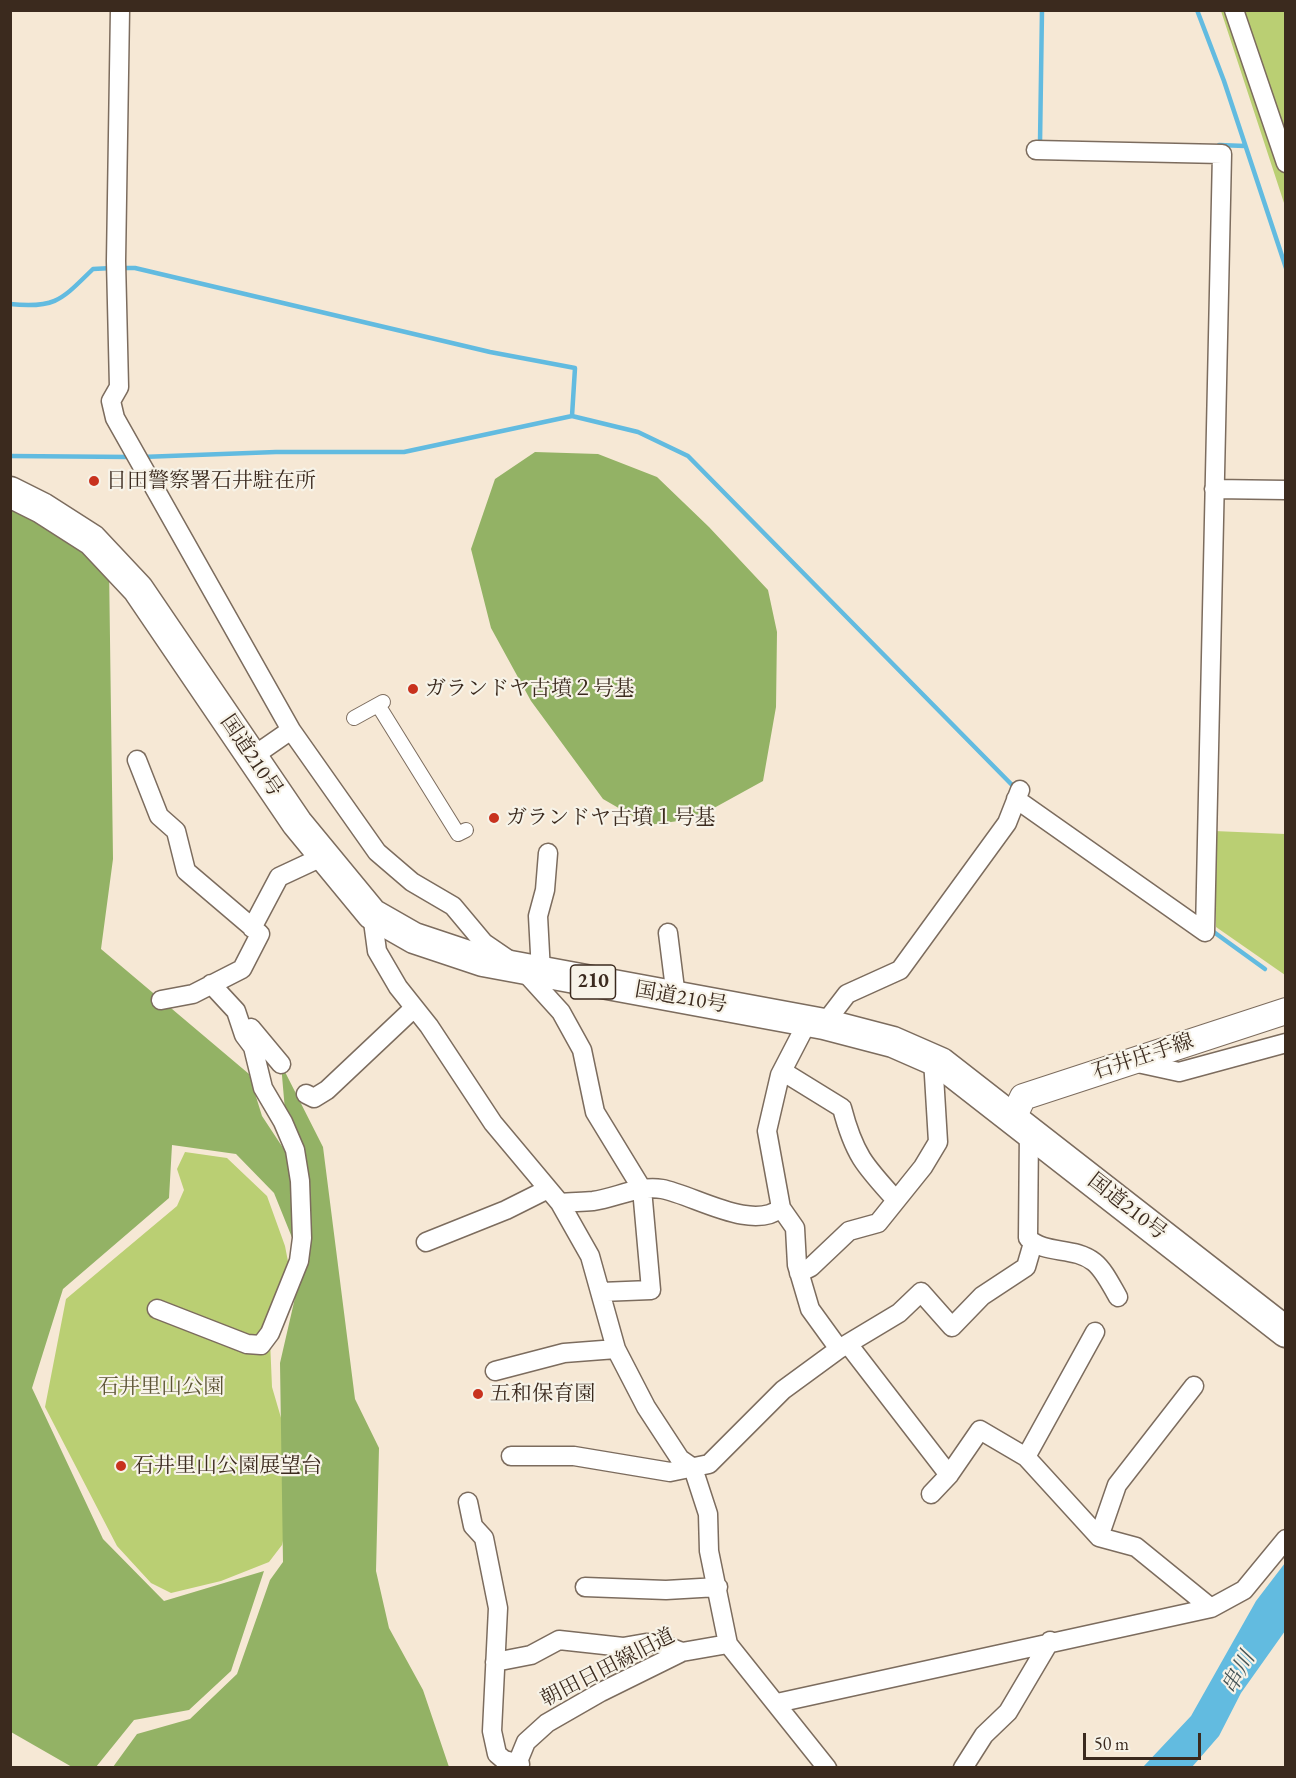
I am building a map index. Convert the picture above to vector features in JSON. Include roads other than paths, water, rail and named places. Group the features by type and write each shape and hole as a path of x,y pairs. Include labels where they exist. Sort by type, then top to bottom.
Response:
{"highway":[{"name":"国道210号","path":"10,492 42,508 92,540 138,589 297,823 372,914 414,938 483,961 816,1023 893,1042 933,1059 1021,1124 1286,1332"}],"main road":[{"name":"石井庄手線","path":"1021,1124 1023,1097 1286,1011"}],"street":[{"path":"120,10 116,261 119,387 111,401 115,418 291,730 377,852 412,882 453,906 484,943 531,970 561,1012 582,1050 596,1112 642,1189 651,1290 600,1292"},
{"path":"1234,10 1286,163"},
{"path":"949,1475 810,1309 799,1273 795,1228 781,1208 767,1131 771,1104 782,1071 816,1023 847,994 900,970 1007,823 1019,794 1206,926 1222,154 1036,150"},
{"path":"1214,489 1286,490"},
{"path":"354,718 381,703 458,834 466,830"},
{"path":"252,757 291,730"},
{"path":"137,760 159,816 176,831 186,871 260,934 242,969 193,994 161,1000"},
{"path":"531,970 548,853"},
{"path":"252,928 279,877 324,856"},
{"path":"372,914 377,951 398,987 493,1123 560,1203 590,1256 616,1349 646,1407 680,1459 693,1468 708,1514 709,1551 728,1644 827,1767"},
{"path":"668,933 676,997"},
{"path":"211,984 281,1064"},
{"path":"306,1094 314,1098 327,1090 414,1008"},
{"path":"157,1309 247,1344 261,1345 270,1333 299,1261 302,1238 300,1181 295,1150 283,1122 262,1088 253,1047 244,1035 236,1011"},
{"path":"1131,1062 1179,1072 1286,1043"},
{"path":"799,1273 818,1261 849,1232 878,1223 923,1167 938,1142 933,1059"},
{"path":"782,1071 842,1108 851,1140 865,1166 896,1200"},
{"path":"1021,1124 1028,1238 1036,1246 1074,1252 1093,1261 1118,1297"},
{"path":"426,1242 506,1210 548,1189"},
{"path":"560,1203 594,1201 642,1189 661,1189 751,1216 771,1216 781,1208"},
{"path":"512,1456 574,1456 670,1472 709,1464 783,1390 844,1347 899,1313 921,1292 952,1327 982,1296 1026,1267 1033,1243"},
{"path":"1026,1457 1095,1332"},
{"path":"495,1371 564,1353 616,1349"},
{"path":"1099,1537 1117,1485 1194,1386"},
{"path":"931,1494 949,1475 980,1430 1026,1457 1099,1537 1136,1547 1211,1608"},
{"path":"468,1502 473,1526 484,1538 498,1608 492,1731 497,1754 504,1760 520,1766"},
{"path":"777,1703 949,1666 1050,1641 1211,1608 1244,1590 1286,1539"},
{"path":"585,1587 666,1590 718,1587"},
{"path":"495,1662 531,1655 559,1640 622,1647 646,1643 662,1644 682,1652"},
{"path":"963,1767 984,1735 1008,1712 1050,1641"},
{"name":"朝田日田線旧道","path":"520,1766 526,1742 546,1723 601,1692 682,1652 728,1644"}],"water":[{"name":"串川","path":"1285,1563 1285,1631 1241,1693 1219,1736 1192,1767 1143,1767 1191,1716 1256,1601"}],"waterway":[{"path":"1042,10 1040,143 1042,143"},
{"path":"1197,10 1224,81 1286,268"},
{"path":"1219,145 1245,146"},
{"path":"10,304 38,305 57,300 93,269 112,268"},
{"path":"120,268 135,268 490,352 575,368 572,416"},
{"path":"142,457 276,452 404,452 572,416 638,432 688,456 1015,788"},
{"path":"10,456 131,457"},
{"path":"1211,930 1265,969"}],"place":[{"name":"日田警察署石井駐在所","path":"94,481"},
{"name":"ガランドヤ古墳２号基","path":"413,689"},
{"name":"ガランドヤ古墳１号基","path":"494,818"},
{"name":"五和保育園","path":"478,1394"},
{"name":"石井里山公園展望台","path":"121,1466"}],"park label":[{"name":"石井里山公園","path":"161,1387"}]}
